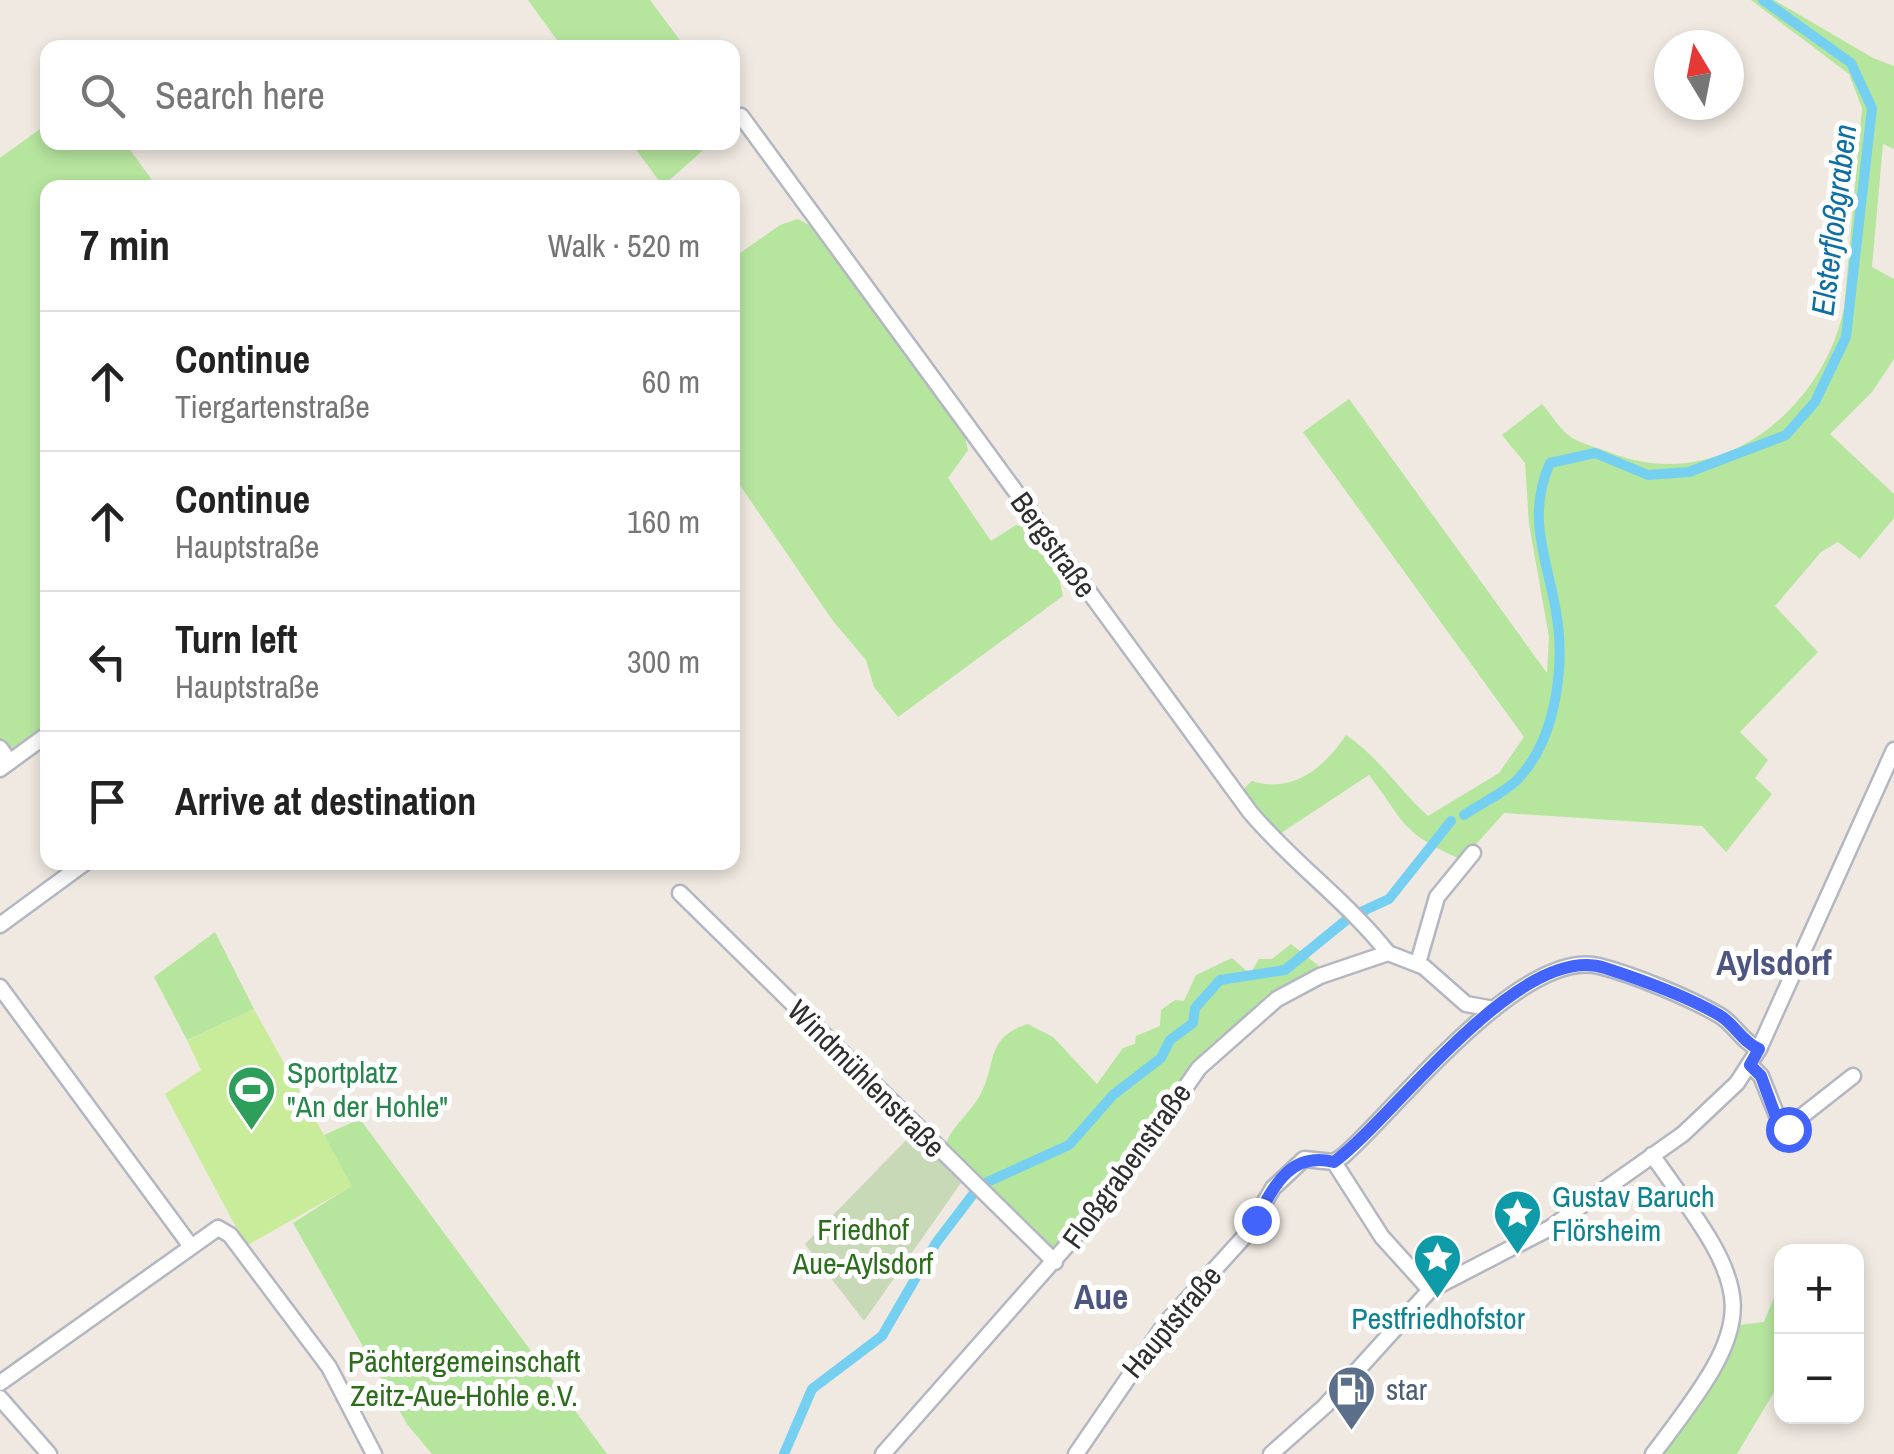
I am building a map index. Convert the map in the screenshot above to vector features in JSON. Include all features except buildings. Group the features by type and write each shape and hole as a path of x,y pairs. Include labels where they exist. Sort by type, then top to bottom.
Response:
{"street":[{"name":"Bergstraße","path":"741,116 1250,812 1388,953"},
{"path":"0,748 5,765 40,740"},
{"path":"1271,1454 1325,1406 1430,1290 1538,1235 1652,1155 1704,1116 1750,1065 1894,750"},
{"path":"1418,963 1437,897 1472,853"},
{"path":"0,925 75,870"},
{"name":"Windmühlenstraße","path":"680,894 1055,1262"},
{"path":"1388,953 1418,963 1466,1004 1494,1009"},
{"name":"Floßgrabenstraße","path":"882,1454 1055,1262 1138,1161 1180,1092 1206,1060 1287,992 1320,976 1388,953"},
{"path":"1430,1290 1372,1223 1334,1162 1468,1027 1560,970 1591,965 1709,1010 1759,1049"},
{"path":"0,987 190,1245"},
{"path":"1466,1004 1468,1027"},
{"path":"1750,1065 1761,1076 1784,1130 1852,1076"},
{"path":"1652,1155 1719,1252 1730,1278 1733,1306 1728,1343 1716,1368 1653,1454"},
{"name":"Hauptstraße","path":"1076,1454 1145,1350 1244,1237 1286,1173 1304,1159 1334,1162"},
{"path":"0,1384 218,1228 230,1236 329,1367 374,1454"},
{"path":"0,1398 48,1454"}],"green space":[{"path":"528,0 650,0 680,40 557,40"},
{"path":"1751,0 1774,0 1873,58 1894,66 1894,149 1883,144 1872,267 1894,279 1894,359 1872,392 1830,434 1894,494 1894,518 1860,559 1838,542 1821,552 1775,606 1818,652 1740,732 1768,760 1755,778 1772,794 1726,852 1702,826 1504,813 1462,860 1415,834 1369,775 1266,843 1232,800 1252,781 1281,784 1306,775 1328,758 1346,735 1369,753 1428,816 1499,773 1524,737 1303,432 1349,399 1547,673 1549,637 1529,524 1525,463 1502,435 1542,404 1563,430 1581,442 1649,463 1688,463 1725,453 1758,436 1788,411 1813,381 1832,346 1844,308 1862,108 1849,74"},
{"path":"40,129 40,150 130,150 152,180 40,180 40,733 0,763 0,158"},
{"path":"636,150 703,150 670,180 659,180"},
{"path":"798,219 809,225 964,433 968,450 948,478 991,541 1016,525 1025,527 1058,573 1063,596 898,717 874,687 866,660 833,621 740,485 740,253 780,225"},
{"path":"215,932 254,1009 187,1040 154,977"},
{"path":"1291,944 1324,970 1299,979 1269,999 1191,1067 1152,1134 1060,1248 1052,1249 1035,1238 913,1133 920,1124 945,1147 981,1093 998,1044 1014,1029 1028,1024 1053,1037 1097,1084 1123,1048 1135,1044 1136,1036 1160,1026 1161,1010 1175,1000 1184,1001 1196,975 1232,958 1250,974 1259,959 1272,959"},
{"path":"254,1009 352,1186 246,1246 165,1094 201,1070 187,1040"},
{"name":"Pächtergemeinschaft Zeitz-Aue-Hohle e.V.","path":"360,1119 607,1454 432,1454 407,1424 293,1223 351,1186 324,1135"},
{"name":"Friedhof Aue-Aylsdorf","path":"913,1133 963,1180 864,1321 805,1244"},
{"path":"1774,1297 1774,1392 1737,1454 1659,1454 1722,1371 1739,1325 1764,1322"}],"waterway":[{"name":"Elsterfloßgraben","path":"1464,815 1516,781 1530,764 1550,721 1559,674 1558,627 1539,517 1543,482 1550,463 1595,453 1648,475 1689,472 1786,435 1815,402 1846,337 1872,108 1851,63 1763,0"},
{"name":"Elsterfloßgraben","path":"784,1454 812,1389 882,1336 936,1243 983,1184 1069,1145 1113,1095 1161,1058 1170,1040 1193,1023 1195,1008 1220,980 1285,970 1350,917 1389,899 1451,821"}],"place":[{"name":"Sportplatz \"An der Hohle\"","path":"252,1132"},
{"name":"Gustav Baruch Flörsheim","path":"1517,1256"},
{"name":"Pestfriedhofstor","path":"1438,1300"},
{"name":"star","path":"1351,1432"}],"district":[{"name":"Aylsdorf","path":"1774,963"},
{"name":"Aue","path":"1101,1297"}],"route":[{"path":"1256,1220 1273,1188 1300,1161 1314,1158 1334,1162 1406,1094 1434,1059 1468,1027 1530,987 1574,965 1604,968 1722,1016 1750,1045 1759,1049 1750,1065 1761,1076 1780,1128 1788,1129"}]}
